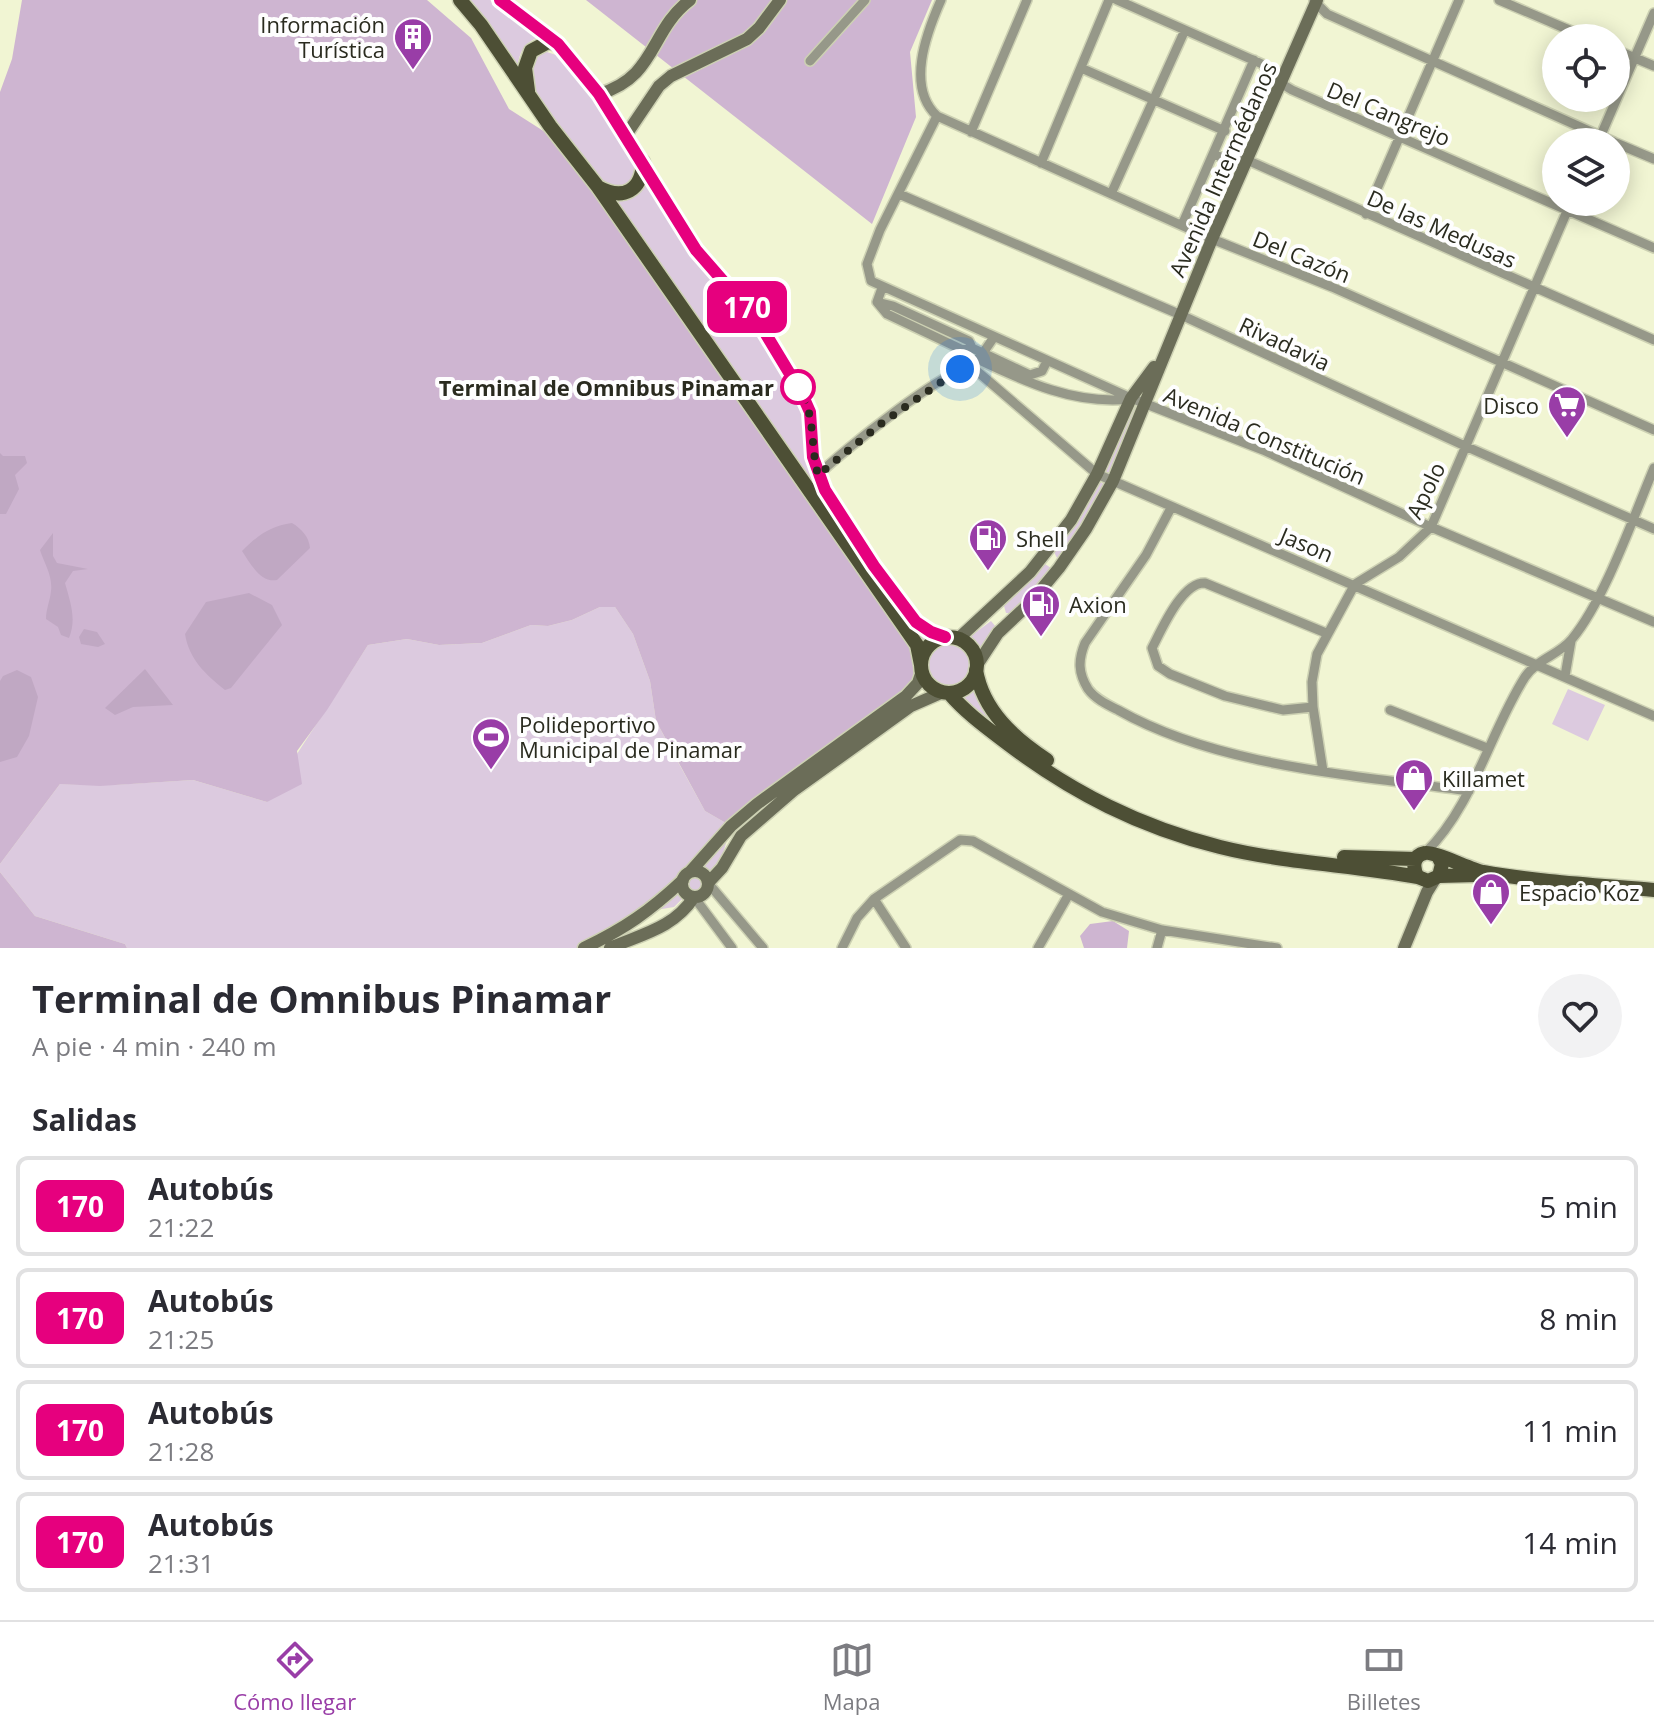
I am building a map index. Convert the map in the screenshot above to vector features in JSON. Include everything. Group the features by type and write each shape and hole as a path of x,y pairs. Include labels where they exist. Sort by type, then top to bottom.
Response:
{"main road":[{"path":"460,0 598,187 917,645 921,668 929,684 946,692 984,726 1081,794 1158,827 1220,847 1428,877 1500,875"},
{"path":"500,0 558,44 599,94 696,250 758,321 802,394 810,412 813,457 818,475 874,566 916,622 931,632 952,638 972,649 986,703 1017,738 1077,781 1114,800 1223,839 1333,857 1427,856 1500,875 1654,890"},
{"path":"599,94 636,76 672,17 690,0"},
{"path":"626,135 659,86 671,76 747,39 780,0"},
{"name":"Avenida Intermédanos","path":"976,668 1006,625 1030,603 1059,568 1113,481 1163,355 1282,84 1315,1"},
{"path":"529,95 525,68 527,58 539,45 548,42 558,44"},
{"path":"598,187 610,194 623,194 635,187 642,176 643,162"},
{"name":"Avenida Intermédanos","path":"952,638 991,611 1044,556 1071,520 1097,474 1131,398 1163,355"},
{"path":"1044,556 1059,568"},
{"path":"991,611 1006,625"},
{"path":"584,948 614,934 650,911 731,826 757,804 906,696 918,683 925,650 937,640 952,638"},
{"path":"610,948 660,929 685,911 694,897 705,892 741,836 793,791 911,706 966,686 976,668"},
{"path":"1427,856 1414,868 1428,877"},
{"path":"1404,948 1420,910 1428,877 1442,868 1427,856"},
{"path":"686,876 701,873 708,883"},
{"path":"686,876 685,892 694,897"}],"street":[{"path":"810,61 865,0"},
{"path":"899,194 937,116 923,99 921,74 923,48 941,0"},
{"path":"971,132 1027,0"},
{"path":"1041,163 1109,0"},
{"name":"Del Cangrejo","path":"1117,0 1254,60 1272,72 1282,84 1398,137 1542,195"},
{"path":"1366,214 1459,0"},
{"path":"1499,0 1555,24"},
{"path":"1315,1 1327,14 1576,128"},
{"path":"1605,128 1654,13"},
{"path":"1111,194 1185,30"},
{"path":"1630,56 1654,66"},
{"path":"1182,225 1254,60"},
{"path":"1081,68 1225,131"},
{"name":"Del Cazón","path":"937,116 1654,430"},
{"path":"1630,149 1654,159"},
{"name":"De las Medusas","path":"1214,154 1227,160 1247,160 1654,340"},
{"name":"Avenida Constitución","path":"899,194 867,264 871,281 882,288 1145,404 1263,450 1431,527 1654,622"},
{"name":"Rivadavia","path":"899,194 1181,315 1654,529"},
{"name":"Apolo","path":"1323,771 1313,707 1313,666 1326,633 1355,584 1399,557 1431,527 1565,216"},
{"name":"Del Cangrejo","path":"1589,216 1654,248"},
{"path":"882,288 877,302 887,314 963,350 972,348 980,356 1039,388 1108,401 1131,398"},
{"path":"818,475 872,430 944,378 960,369 970,368 994,337"},
{"path":"980,356 1030,375 1042,371 1047,361"},
{"name":"Jason","path":"970,368 1097,474 1654,716"},
{"path":"1565,676 1571,641 1597,597 1654,468"},
{"path":"1171,508 1146,555 1085,643 1079,658 1081,677 1090,692 1105,703 1172,736 1232,753 1323,771 1469,791"},
{"path":"1313,707 1283,710 1225,696 1170,674 1158,666 1152,648 1165,622 1189,587 1196,583 1205,583 1326,633"},
{"path":"1427,856 1469,791 1487,748 1526,676 1535,664 1571,641"},
{"path":"1390,710 1487,748"},
{"path":"842,948 857,918 874,899 960,840 973,841 1102,912 1162,930 1277,948"},
{"path":"708,883 763,948"},
{"path":"1038,948 1069,894"},
{"path":"694,897 732,948"},
{"path":"874,899 906,948"},
{"path":"1157,948 1162,930"}],"shaded area":[{"path":"22,0 427,0 471,38 509,109 545,132 598,187 917,645 918,683 731,826 705,811 656,721 650,681 633,634 615,607 600,607 572,620 548,626 531,625 482,643 439,645 407,639 368,645 297,751 302,784 267,802 193,780 100,786 60,784 0,864 0,92 12,59"},
{"path":"466,0 490,0 540,37 523,49 517,70"},
{"path":"586,0 932,0 910,52 916,117 872,224"},
{"path":"544,51 562,57 587,85 636,158 638,173 624,185 617,187 599,183 533,94 532,60 537,53"},
{"path":"647,179 756,330 803,409 815,480 936,637 922,649 611,198 638,192"},
{"path":"1134,405 1137,410 1109,473 1104,473"},
{"path":"0,453 3,456 25,456 27,463 15,475 19,489 6,514 0,514"},
{"path":"1099,481 1105,485 1086,523 1057,558 1054,552"},
{"path":"292,523 304,534 310,548 277,580 265,578 242,551 264,532"},
{"path":"53,533 53,556 57,563 88,569 73,571 65,583 73,617 69,638 61,635 58,627 46,619 51,585 40,550"},
{"path":"1045,564 1051,568 1050,572 1012,613 1006,613 1004,606"},
{"path":"249,593 272,605 282,625 231,688 225,690 199,665 190,651 185,634 206,602"},
{"name":"Polideportivo Municipal de Pinamar","path":"600,607 615,607 633,634 650,681 656,721 705,811 731,826 720,864 703,894 683,898 674,907 650,911 584,948 127,948 125,944 35,916 0,872 0,864 60,784 112,785 193,780 267,802 368,645 407,639 439,645 482,643 531,625 548,626 572,620"},
{"path":"991,621 996,627 980,648 968,638"},
{"path":"84,629 97,632 105,644 98,647 81,644 79,637"},
{"path":"948,641 964,648 971,664 964,680 948,687 932,680 925,664 932,648"},
{"path":"145,669 173,705 133,707 115,715 105,708"},
{"path":"17,670 31,677 38,697 29,736 17,757 0,762 0,681 3,676"},
{"path":"976,687 982,707 1001,731 958,698"},
{"path":"1568,689 1605,705 1588,741 1552,724"},
{"path":"0,872 35,916 125,944 127,948 0,948"},
{"path":"1113,921 1129,931 1127,948 1084,948 1080,936 1090,924"}],"bus line":[{"name":"170","path":"500,0 545,32 580,69 643,162 696,250 758,321 810,412 813,457 825,490 874,566 916,622 945,637"}],"place":[{"name":"Información Turística","path":"413,71"},
{"name":"Terminal de Omnibus Pinamar","path":"798,387"},
{"name":"Disco","path":"1567,439"},
{"name":"Shell","path":"988,572"},
{"name":"Axion","path":"1041,638"},
{"name":"Polideportivo Municipal de Pinamar","path":"491,771"},
{"name":"Killamet","path":"1414,812"},
{"name":"Espacio Koz","path":"1491,926"}],"route":[{"path":"798,387 810,412 813,457 818,475 882,423 960,369"}]}
